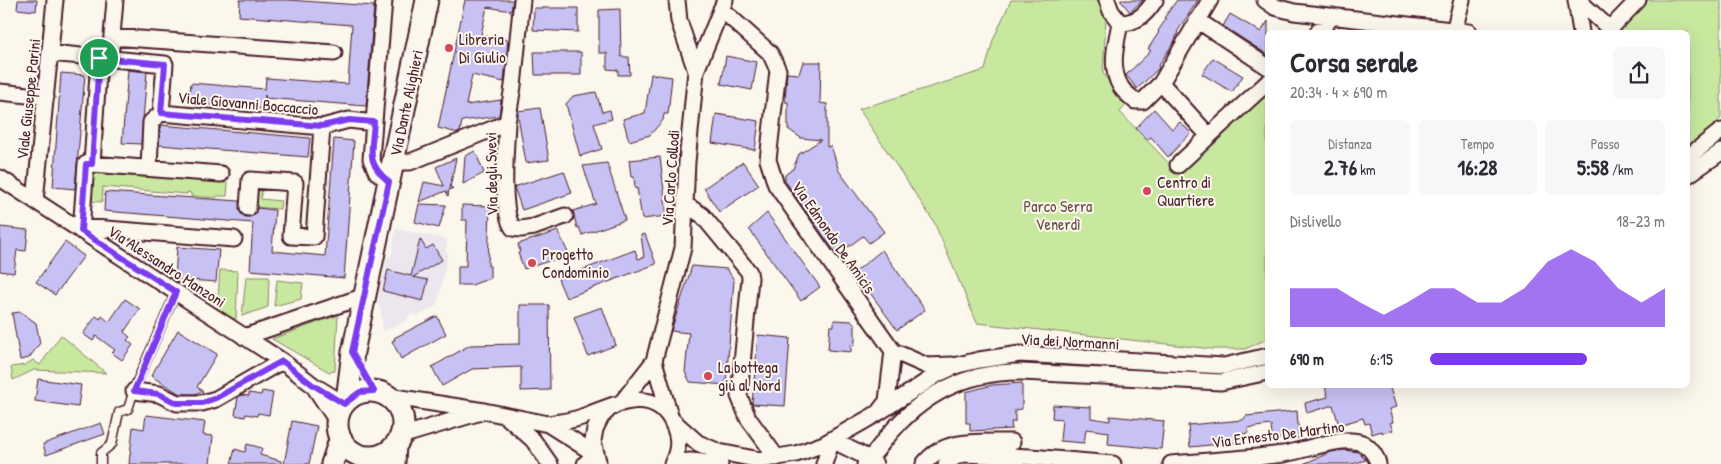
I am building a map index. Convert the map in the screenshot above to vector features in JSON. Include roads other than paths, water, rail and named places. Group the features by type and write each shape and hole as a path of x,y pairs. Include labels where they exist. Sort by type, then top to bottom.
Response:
{"main road":[{"name":"Via Dante Alighieri","path":"332,464 352,352 427,0"},
{"path":"352,352 381,393 398,407 402,414 403,429 386,455 357,455 350,451 342,416 360,392 381,393"}],"street":[{"name":"Viale Giuseppe Parini","path":"35,201 55,0"},
{"path":"92,164 105,58 112,37 115,0"},
{"path":"384,0 371,159 377,172 391,172"},
{"name":"Via degli Svevi","path":"522,0 507,123 506,208 509,222 513,228 521,229 565,216"},
{"path":"677,0 679,21 696,71"},
{"path":"1107,0 1111,11 1120,24 1115,53 1115,72 1121,87 1135,101 1143,101 1161,83 1210,0"},
{"path":"1120,24 1136,21 1150,8 1154,0"},
{"path":"1265,0 1275,7 1294,12 1445,30"},
{"path":"1461,30 1462,0"},
{"path":"1577,0 1608,30"},
{"path":"1577,0 1581,30"},
{"path":"1610,30 1638,0"},
{"name":"Via Carlo Collodi","path":"654,361 683,248 687,162 696,71 723,5"},
{"name":"Via Edmondo De Amicis","path":"723,5 770,53 778,70 768,160 776,185 893,351"},
{"path":"1320,30 1334,16"},
{"path":"1197,20 1265,65"},
{"path":"112,37 334,54"},
{"name":"Viale Giovanni Boccaccio","path":"50,53 165,64 161,113 322,126 349,120 374,122"},
{"path":"1161,83 1208,136"},
{"path":"1178,166 1265,85"},
{"path":"0,92 46,97"},
{"path":"148,168 151,122 161,113"},
{"name":"Via degli Svevi","path":"391,172 410,162 507,123"},
{"path":"248,208 250,180 296,183 291,236 314,238 322,126"},
{"path":"1690,155 1721,131"},
{"path":"1690,174 1721,152"},
{"path":"221,174 86,164 81,229 234,240"},
{"name":"Via Alessandro Manzoni","path":"0,178 282,361 313,385 342,416"},
{"path":"686,204 702,215 749,272 739,396 748,418 777,458"},
{"path":"244,337 365,296"},
{"path":"878,414 887,401 893,351 927,366 958,365"},
{"name":"Via dei Normanni","path":"622,402 635,400 649,402 661,408 698,443 719,452 760,460 796,454 832,440 878,414 938,374 958,365 979,360 1020,354 1224,366 1265,357"},
{"path":"134,391 159,394 177,403 202,403 216,398 282,361"},
{"path":"593,461 593,441 596,429 606,413 622,402 654,361"},
{"path":"654,361 677,432 678,442 673,463 691,461 720,464"},
{"name":"Via dei Normanni","path":"870,462 888,435 907,416 934,395 957,382 984,375 1006,371 1221,382 1265,373"},
{"path":"381,393 548,424 580,418 622,402"},
{"path":"386,455 484,411"},
{"path":"506,416 533,440 550,464"},
{"path":"548,424 593,461"},
{"path":"824,464 832,440 870,462"},
{"name":"Via Ernesto De Martino","path":"1171,464 1284,454 1350,441 1363,444 1372,452 1378,464"},
{"path":"924,464 938,450 950,444 1012,442"},
{"path":"946,464 962,454 1030,457 1113,464"}],"lane":[{"path":"101,464 101,453 112,444 119,412 128,409 176,292"}],"place":[{"name":"Libreria Di Giulio","path":"449,48"},
{"name":"Centro di Quartiere","path":"1147,191"},
{"name":"Progetto Condominio","path":"532,263"},
{"name":"La bottega giù al Nord","path":"708,376"}],"park label":[{"name":"Parco Serra Venerdì","path":"1058,215"}]}
